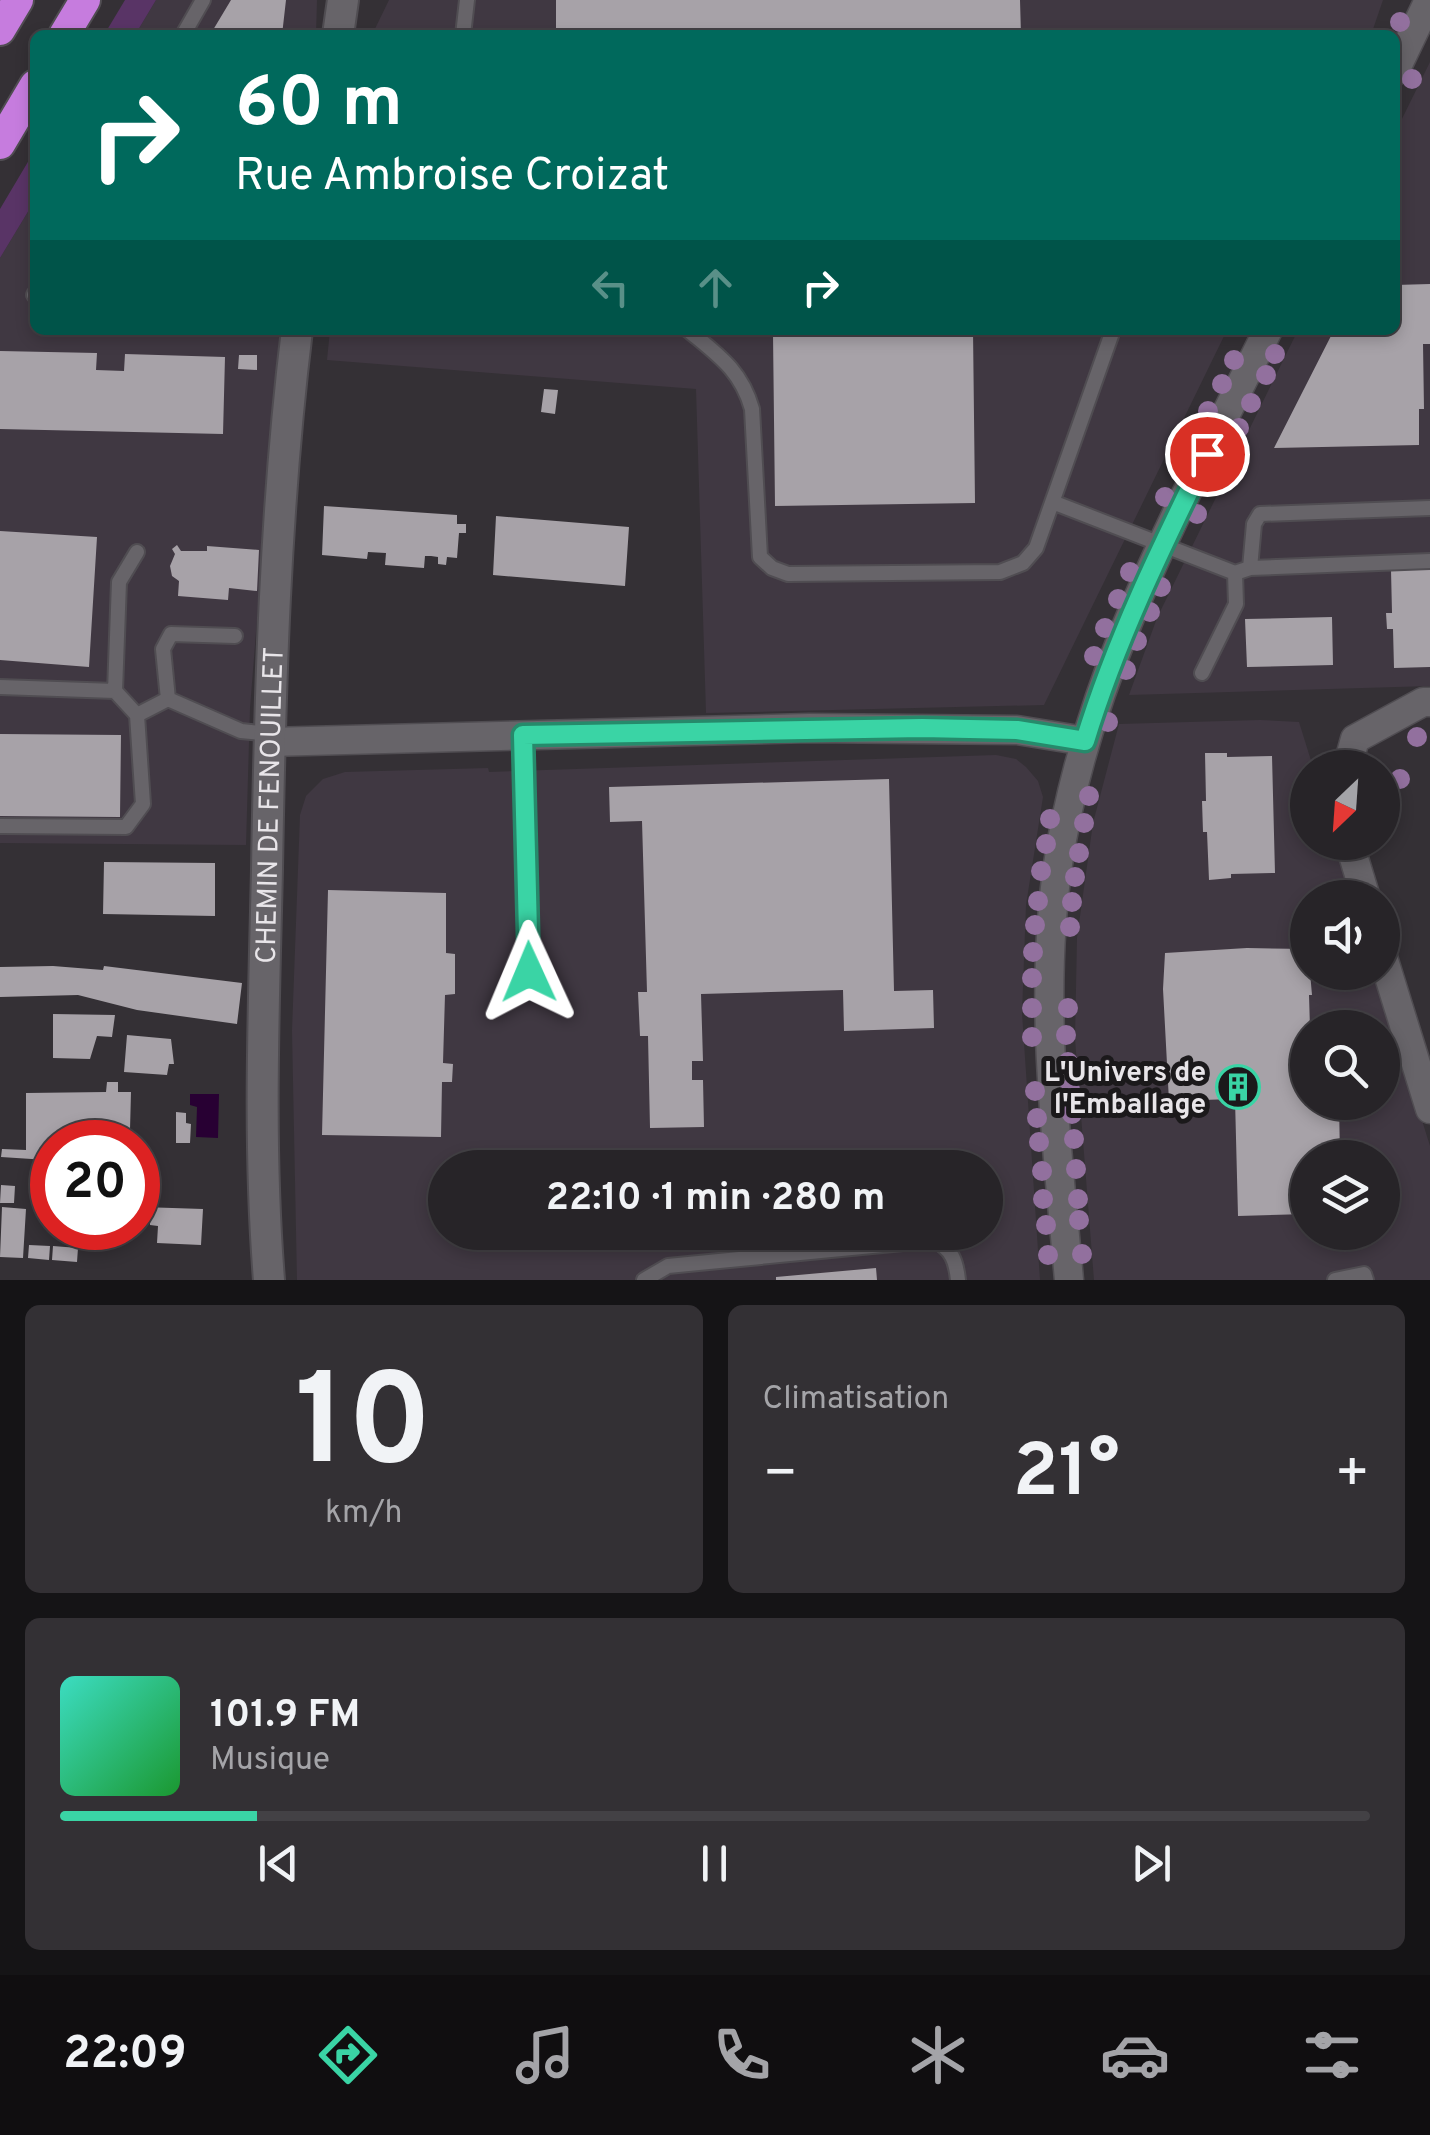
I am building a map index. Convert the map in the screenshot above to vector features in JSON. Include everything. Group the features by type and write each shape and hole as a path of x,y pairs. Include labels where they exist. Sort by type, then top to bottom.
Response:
{"highway":[{"path":"0,30 18,0"},
{"path":"67,30 85,0"},
{"path":"0,144 30,93"}],"street":[{"path":"1400,61 1429,0"},
{"path":"339,30 344,1"},
{"name":"CHEMIN DE FENOUILLET","path":"269,1280 262,1108 270,738 279,544 297,335"},
{"path":"1069,1280 1049,1060 1051,947 1058,865 1085,741 1114,653 1266,335"},
{"path":"1352,750 1355,739 1430,702"},
{"path":"270,738 922,728 1017,730 1085,741"},
{"path":"1393,990 1430,1109"}],"lane":[{"path":"186,30 203,0"},
{"path":"463,30 467,0"},
{"path":"694,335 730,366 746,386 752,410 760,557 772,568 788,574 1000,572 1023,563 1036,548 1055,503 1112,335"},
{"path":"1055,503 1162,546 1242,571 1430,560"},
{"path":"1202,672 1236,604 1254,524 1260,514 1430,508"},
{"path":"0,826 126,827 143,804 137,716 115,691 119,582 137,552"},
{"path":"168,698 163,649 171,634 235,636"},
{"path":"0,687 115,691"},
{"path":"168,698 240,732 270,738"},
{"path":"137,716 168,698"},
{"path":"523,735 529,972"},
{"path":"644,1280 668,1266 934,1240 946,1246 956,1260 958,1280"},
{"path":"1336,1280 1364,1274 1366,1280"}],"shaded area":[{"path":"125,0 156,0 138,30 107,30"},
{"path":"156,0 317,0 316,30 138,30"},
{"path":"389,0 1383,0 1373,30 374,30"},
{"path":"1430,62 1430,686 1129,695 1157,618 1296,335 1400,335 1400,123"},
{"path":"30,158 30,208 0,258 0,209"},
{"path":"30,208 30,335 280,335 250,708 246,845 0,843 0,258"},
{"path":"330,335 1225,335 1044,705 706,713 696,389 327,360"},
{"path":"1299,722 1308,750 1290,750 1290,860 1341,860 1348,880 1290,880 1290,990 1381,990 1388,1010 1290,1010 1290,1120 1400,1120 1400,1050 1430,1146 1430,1280 1094,1280 1075,1039 1077,938 1093,823 1119,724"},
{"path":"996,755 1016,759 1026,767 1038,781 1043,797 1026,905 1022,1013 1040,1280 297,1280 292,1031 300,815 306,796 323,779 345,772 488,768 489,772"},
{"path":"190,1094 219,1094 218,1138 196,1137 197,1107 190,1105"}],"building":[{"path":"231,0 286,0 283,30 213,30"},
{"path":"556,0 1020,0 1021,30 556,30"},
{"path":"1430,284 1430,344 1423,344 1424,409 1419,409 1419,445 1274,448 1331,335 1400,335 1400,285"},
{"path":"773,335 973,335 975,503 775,506"},
{"path":"0,351 97,353 96,370 124,371 125,354 225,357 223,434 0,429"},
{"path":"239,355 257,355 257,370 238,369"},
{"path":"544,389 558,390 555,414 541,412"},
{"path":"324,506 457,515 457,524 466,524 466,533 459,533 457,558 447,557 446,565 438,564 438,557 431,556 425,556 424,568 385,565 386,553 368,552 367,559 322,555"},
{"path":"496,516 629,527 625,586 493,575"},
{"path":"0,531 97,537 89,667 0,660"},
{"path":"177,545 181,551 207,551 207,546 259,550 257,591 229,588 228,600 178,596 179,581 172,576 170,566 175,554 172,549"},
{"path":"1430,569 1430,667 1394,668 1393,629 1387,629 1386,613 1392,613 1391,570"},
{"path":"1332,617 1333,665 1247,667 1245,619"},
{"path":"0,734 121,735 120,817 0,816"},
{"path":"1205,753 1227,753 1227,757 1272,756 1275,873 1231,874 1231,878 1209,880 1202,801 1206,801"},
{"path":"889,779 894,991 933,990 934,1028 844,1031 843,990 701,994 703,1061 692,1061 692,1080 703,1080 704,1127 650,1128 648,1036 640,1036 638,992 647,992 642,821 610,822 609,787"},
{"path":"104,862 215,863 215,916 103,914"},
{"path":"328,890 446,893 446,953 455,954 455,994 445,995 443,1063 453,1064 452,1082 442,1082 441,1137 322,1135"},
{"name":"L'Univers de l'Emballage","path":"1290,949 1290,990 1312,990 1309,1010 1290,1010 1290,1120 1339,1120 1340,1140 1290,1140 1290,1215 1238,1216 1235,1099 1169,1101 1165,953"},
{"path":"104,966 242,983 237,1024 137,1010 78,995 0,997 0,967 103,970"},
{"path":"53,1014 115,1015 112,1037 97,1036 90,1059 53,1058"},
{"path":"127,1035 171,1039 174,1064 169,1064 167,1075 124,1072"},
{"path":"107,1082 118,1082 118,1092 131,1092 130,1120 30,1120 30,1159 1,1157 2,1149 26,1150 26,1093 106,1092"},
{"path":"176,1112 186,1113 186,1123 191,1124 190,1143 176,1143"},
{"path":"1,1185 15,1186 14,1203 0,1203"},
{"path":"2,1207 26,1209 23,1258 0,1257"},
{"path":"160,1208 203,1209 201,1245 160,1243"},
{"path":"29,1245 30,1250 50,1250 49,1260 28,1258"},
{"path":"53,1250 78,1250 77,1262 52,1260"},
{"path":"876,1268 877,1280 776,1280 776,1277"}],"place":[{"name":"L'Univers de l'Emballage","path":"1238,1087"}],"route":[{"path":"529,972 523,735 922,728 1017,730 1085,741 1104,679 1142,587 1207,454"}]}
